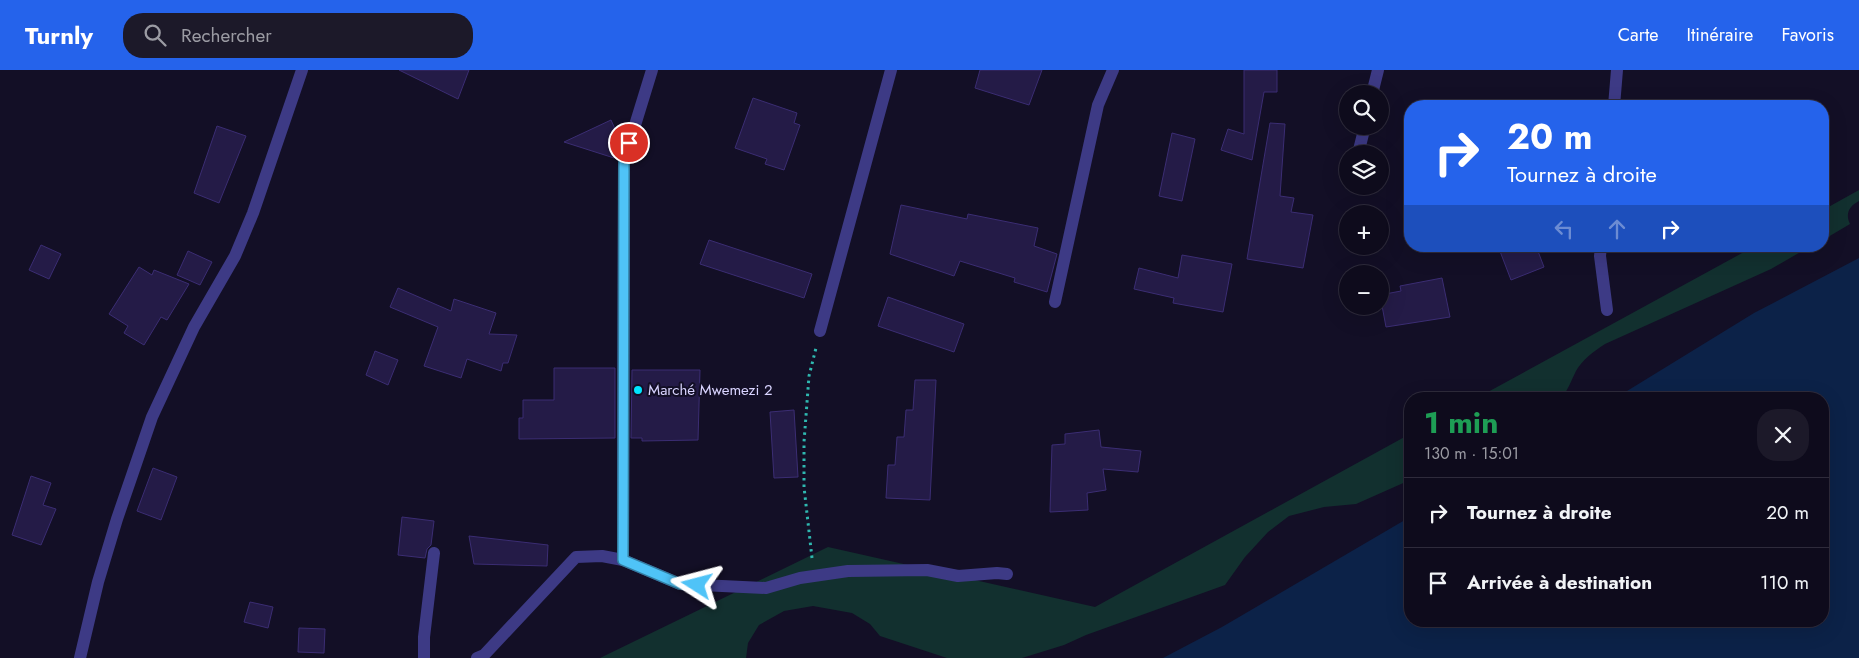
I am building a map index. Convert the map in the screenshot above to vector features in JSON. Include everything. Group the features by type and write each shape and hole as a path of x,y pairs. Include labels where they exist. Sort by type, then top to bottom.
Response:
{"street":[{"path":"80,658 98,582 114,528 152,417 194,327 239,247 253,213 302,70"},
{"path":"623,560 624,160 652,70"},
{"path":"820,332 891,70"},
{"path":"1055,302 1098,104 1113,70"},
{"path":"1374,85 1378,70"},
{"path":"1614,100 1617,70"},
{"path":"1600,252 1607,310"},
{"path":"424,658 424,637 434,553"},
{"path":"477,658 484,655 576,557 602,556 623,560 680,584 766,588 814,576 848,571 927,570 958,576 1008,574"}],"path":[{"path":"814,576 804,487 804,442 809,376 820,332"}],"green space":[{"path":"1859,190 1859,201 1850,208 1848,214 1850,224 1829,236 1829,207"},
{"path":"1744,252 1801,252 1771,269 1605,344 1582,363 1566,392 1488,392"},
{"path":"1404,437 1404,483 1356,504 1324,507 1289,516 1268,532 1245,557 1225,585 1086,635 1064,645 1022,658 947,658 880,636 870,624 852,613 813,606 784,611 759,625 748,643 746,658 600,658 828,547 1095,607"}],"water":[{"path":"1859,258 1859,658 1163,658 1222,627 1404,521 1404,627 1829,627 1829,392 1625,392 1754,313"}],"building":[{"path":"399,70 469,70 458,99"},
{"path":"980,70 1042,70 1029,105 975,88"},
{"path":"1244,70 1277,70 1277,92 1264,92 1252,160 1221,150 1228,129 1244,134"},
{"path":"753,98 797,113 794,123 800,125 784,170 765,164 767,159 735,148"},
{"path":"611,120 619,138 614,158 564,142"},
{"path":"1270,123 1285,124 1280,196 1294,198 1291,212 1313,215 1303,268 1247,259"},
{"path":"217,126 246,136 219,203 194,193"},
{"path":"1172,133 1195,139 1182,201 1159,196"},
{"path":"901,205 967,219 968,214 1038,228 1034,246 1057,254 1047,292 1014,282 1015,278 960,261 954,276 890,254"},
{"path":"709,240 812,274 804,298 700,264"},
{"path":"41,245 61,254 49,279 29,270"},
{"path":"188,251 212,262 200,285 177,275"},
{"path":"1500,252 1538,252 1544,267 1511,280"},
{"path":"1182,255 1232,264 1223,312 1173,303 1174,298 1134,289 1139,268 1178,278"},
{"path":"139,267 152,275 154,270 189,284 167,320 161,317 144,345 124,333 128,326 109,314"},
{"path":"1442,278 1450,317 1386,327 1384,315 1389,315 1389,293 1401,291 1400,286"},
{"path":"398,288 451,311 454,299 496,313 489,334 517,335 508,363 503,363 501,371 467,359 461,378 424,366 438,327 390,307"},
{"path":"888,297 964,324 954,352 878,326"},
{"path":"375,351 398,360 388,385 366,375"},
{"path":"554,368 615,368 615,438 519,439 519,418 523,418 523,400 554,400"},
{"path":"632,370 700,370 698,440 642,441 642,438 631,438"},
{"path":"915,380 936,380 930,500 886,498 888,465 895,465 897,437 904,437 906,410 913,410"},
{"path":"794,410 798,477 774,478 770,412"},
{"path":"1099,430 1101,447 1141,451 1138,472 1103,469 1106,490 1087,493 1088,510 1050,512 1052,445 1065,444 1065,434"},
{"path":"153,468 177,477 161,520 137,511"},
{"path":"31,476 51,483 43,505 56,509 41,545 12,535"},
{"path":"402,517 434,521 431,545 427,549 425,558 398,555"},
{"path":"469,536 548,545 547,566 474,564"},
{"path":"250,602 273,607 268,628 244,622"},
{"path":"299,628 325,629 324,653 298,652"}],"place":[{"name":"Marché Mwemezi 2","path":"638,390"}],"route":[{"path":"629,143 624,160 623,560 680,584 697,585"}]}
